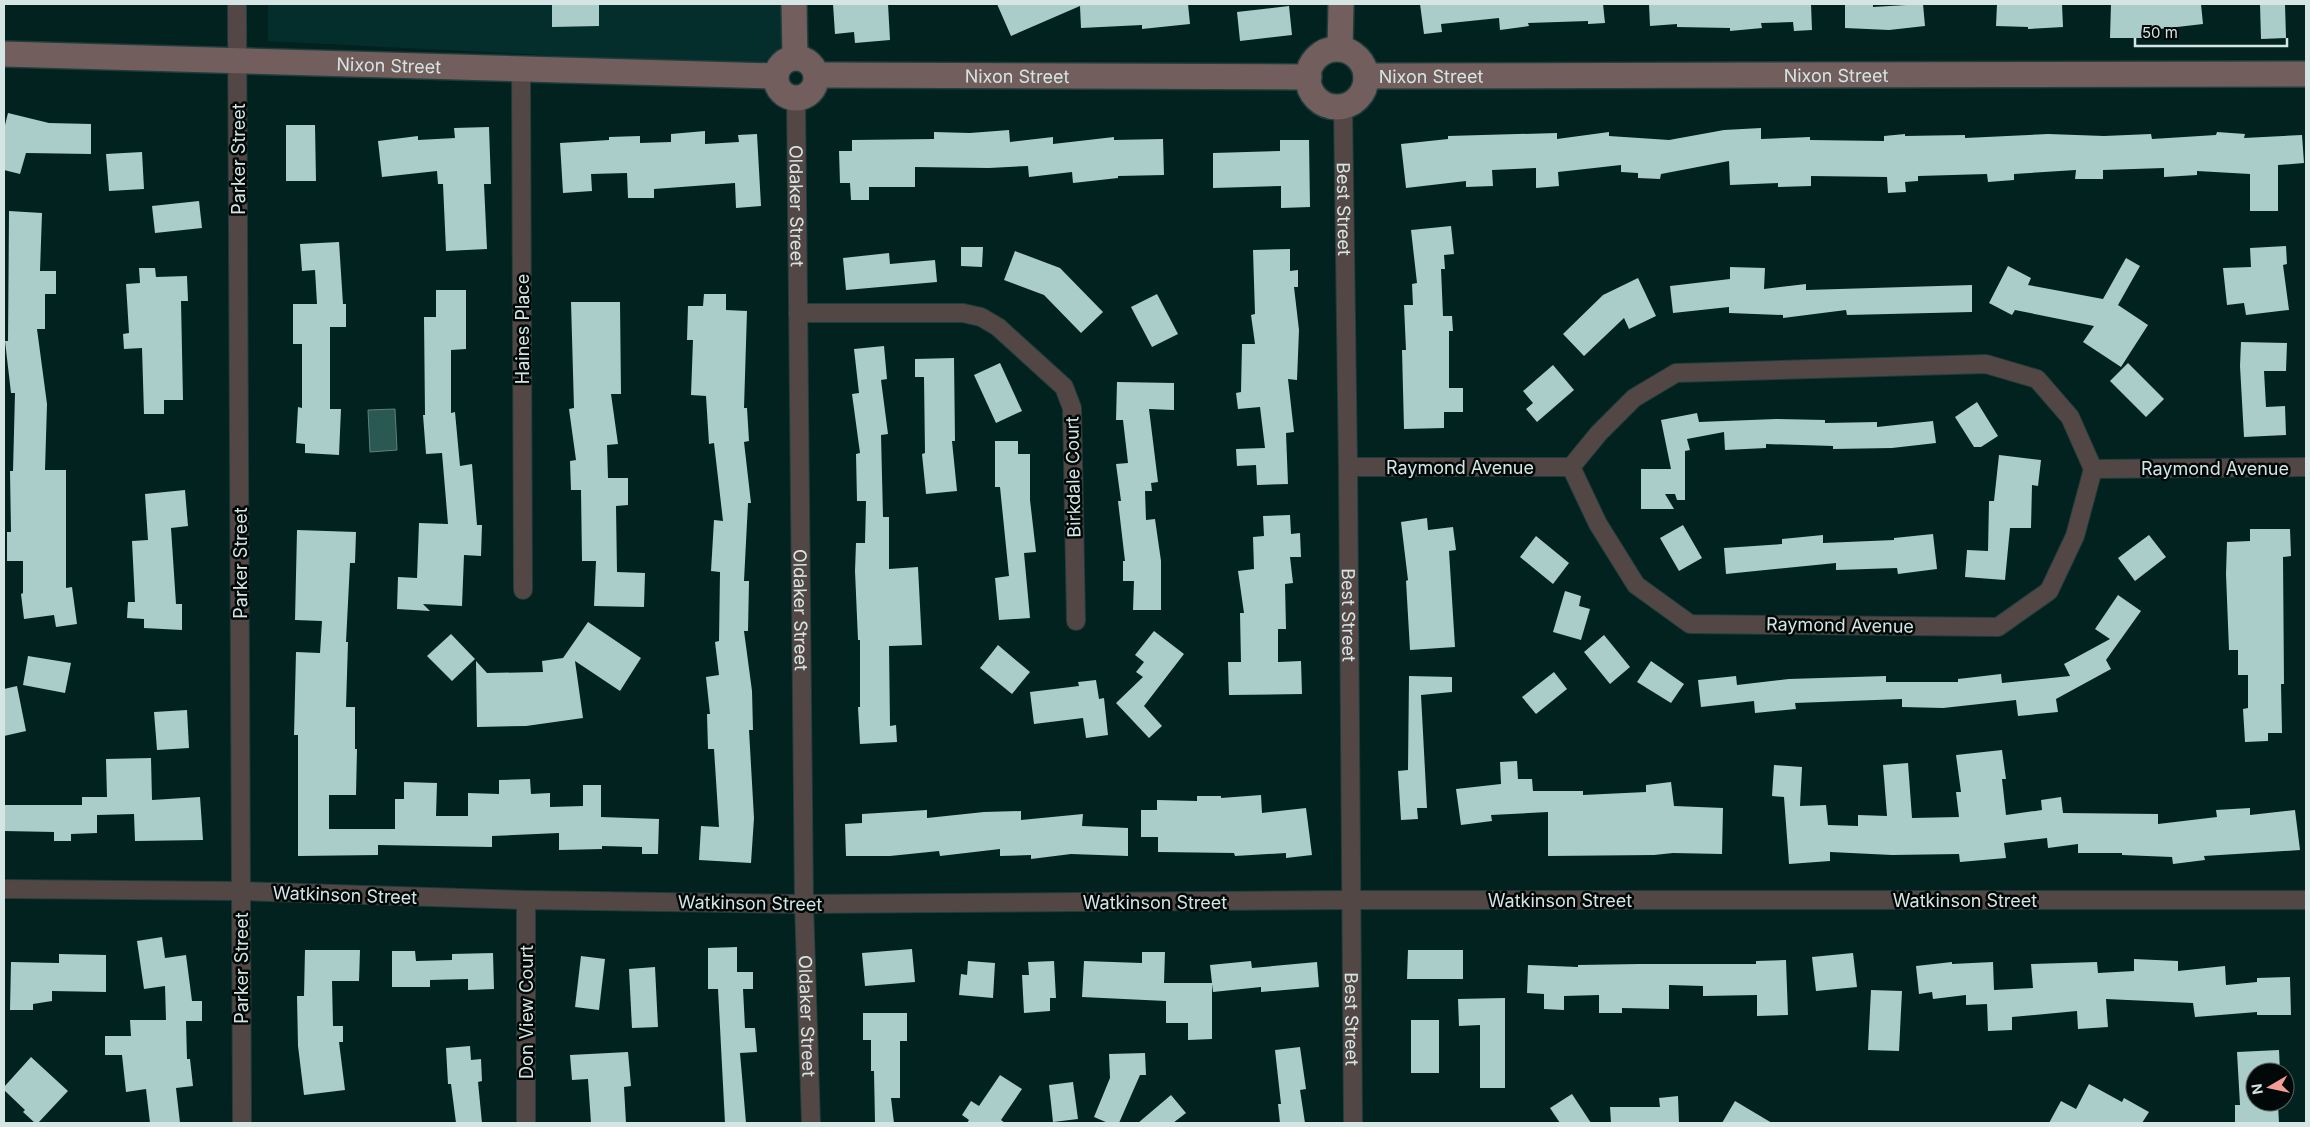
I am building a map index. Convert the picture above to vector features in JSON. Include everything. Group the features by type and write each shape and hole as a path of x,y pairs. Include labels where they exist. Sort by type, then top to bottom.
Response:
{"street":[{"name":"Parker Street","path":"237,4 242,1123"},
{"path":"794,4 795,57"},
{"path":"1340,49 1341,4"},
{"path":"1340,49 1358,57 1364,66 1366,76 1362,94 1353,103 1334,107 1318,100 1312,91 1309,77 1311,65 1318,57 1330,50 1340,49"},
{"name":"Nixon Street","path":"4,54 238,59 775,76"},
{"path":"795,57 812,65 816,75 815,85 810,93 796,98 789,97 781,92 775,76 781,63 795,57"},
{"name":"Haines Place","path":"522,69 523,590"},
{"name":"Nixon Street","path":"1366,76 2306,74"},
{"name":"Nixon Street","path":"816,75 1309,77"},
{"name":"Oldaker Street","path":"796,98 804,904 811,1123"},
{"name":"Best Street","path":"1343,106 1353,1123"},
{"name":"Birkdale Court","path":"798,313 963,313 981,318 998,326 1064,387 1072,408 1076,621"},
{"path":"1571,467 1599,433 1634,398 1676,373 1986,364 2037,379 2070,417 2093,468"},
{"name":"Raymond Avenue","path":"1348,467 1571,467 1598,524 1636,585 1690,624 1998,627 2049,591 2075,536 2093,468 2306,467"},
{"name":"Watkinson Street","path":"4,889 804,904 1350,900 2306,900"},
{"name":"Don View Court","path":"526,900 526,1123"}],"shaded area":[{"path":"268,4 782,4 783,45 759,66 268,41"},
{"path":"395,409 397,450 370,452 368,410"}],"building":[{"path":"552,4 599,4 599,26 552,27"},
{"path":"833,4 888,4 890,40 855,43 854,32 835,34"},
{"path":"997,4 1188,4 1190,24 1142,29 1142,25 1081,28 1080,6 1011,36"},
{"path":"1420,4 1603,4 1605,23 1588,24 1588,21 1528,23 1529,26 1500,30 1499,18 1441,24 1442,32 1424,34"},
{"path":"1649,4 1811,4 1812,30 1794,31 1793,22 1761,23 1762,28 1730,31 1730,28 1677,27 1677,24 1650,26"},
{"path":"1845,4 1873,4 1873,7 1923,4 1925,26 1889,30 1845,28"},
{"path":"1997,4 2062,4 2063,27 2028,29 2028,27 1996,26"},
{"path":"2111,4 2201,4 2203,24 2151,30 2150,38 2110,38"},
{"path":"2260,4 2285,4 2286,38 2261,39"},
{"path":"1289,6 1292,35 1240,41 1237,12"},
{"path":"8,113 49,123 91,124 91,154 26,153 20,174 4,170 4,129"},
{"path":"286,125 315,125 316,181 286,181"},
{"path":"489,127 491,184 484,184 487,249 446,251 443,184 438,184 437,171 382,177 378,141 418,136 418,140 455,138 454,128"},
{"path":"1761,128 1761,139 1810,137 1810,140 1884,141 1884,136 1905,134 1905,136 1965,135 1965,138 2048,134 2104,136 2151,134 2152,139 2216,135 2217,132 2245,134 2244,138 2302,135 2304,163 2278,165 2278,211 2250,211 2250,174 2197,171 2197,175 2164,177 2164,168 2103,170 2103,179 2075,179 2076,170 2014,174 2014,180 1988,182 1987,174 1918,176 1918,181 1905,182 1906,192 1888,193 1887,177 1811,176 1811,186 1778,187 1778,183 1730,185 1729,161 1661,174 1660,179 1638,178 1638,173 1621,172 1621,165 1558,172 1559,186 1536,188 1536,168 1492,170 1493,186 1466,187 1466,181 1406,188 1401,144 1448,139 1448,136 1557,133 1557,139 1609,132 1609,136 1669,140 1724,130"},
{"path":"1009,130 1010,142 1053,137 1053,144 1114,137 1114,140 1163,139 1164,175 1118,176 1118,178 1073,183 1072,172 1029,177 1028,166 989,168 915,167 915,187 869,187 869,200 851,200 850,183 840,183 839,151 852,151 852,140 934,139 934,132 970,133"},
{"path":"705,131 705,144 739,142 738,135 757,134 761,206 736,208 735,183 654,189 654,198 628,198 627,173 591,174 592,191 563,193 560,143 609,140 609,137 640,136 640,143 671,142 671,134"},
{"path":"1280,140 1309,140 1310,207 1281,208 1281,186 1213,188 1213,153 1280,151"},
{"path":"142,152 144,189 109,191 106,154"},
{"path":"199,201 202,228 155,233 152,206"},
{"path":"9,211 42,213 40,271 56,271 56,294 45,294 45,329 37,329 47,404 45,470 66,470 66,588 72,587 77,624 56,627 54,615 24,619 21,594 23,593 23,561 7,561 7,532 11,532 10,471 13,471 15,393 11,393 5,341 8,341"},
{"path":"1451,226 1454,254 1444,255 1445,269 1441,269 1443,316 1452,316 1453,331 1449,331 1449,388 1463,388 1463,412 1444,412 1444,428 1404,429 1402,350 1406,350 1404,305 1413,305 1412,284 1417,283 1411,230"},
{"path":"339,242 343,304 346,304 346,327 330,327 330,409 341,409 339,455 305,453 305,444 296,443 298,407 302,408 302,344 293,344 293,304 317,304 315,270 302,271 300,244"},
{"path":"2286,246 2287,264 2283,265 2289,310 2246,315 2244,303 2227,305 2223,268 2251,267 2250,248"},
{"path":"961,247 983,247 982,267 961,266"},
{"path":"1290,249 1290,271 1298,270 1298,287 1294,287 1299,330 1297,380 1288,379 1294,432 1286,433 1288,484 1257,485 1256,465 1237,466 1236,449 1265,448 1260,407 1238,409 1236,393 1241,392 1242,344 1255,344 1251,315 1255,314 1253,250"},
{"path":"1015,251 1060,268 1103,312 1081,333 1044,295 1004,280"},
{"path":"889,253 890,264 935,260 937,282 846,290 843,258"},
{"path":"2126,258 2140,266 2118,305 2148,325 2121,367 2083,342 2094,326 2015,310 2012,315 1989,303 2008,266 2031,278 2028,285 2103,299"},
{"path":"1730,267 1765,268 1764,289 1806,284 1806,290 1972,285 1972,312 1847,315 1846,310 1783,318 1783,315 1729,313 1729,307 1673,313 1670,286 1730,279"},
{"path":"139,268 155,268 156,277 187,276 188,301 181,301 183,400 164,400 164,414 144,414 142,348 124,349 123,334 129,333 126,284 140,283"},
{"path":"1638,278 1656,316 1629,329 1624,318 1584,356 1563,334 1603,295"},
{"path":"436,290 466,290 466,349 451,350 451,413 455,412 460,466 472,464 477,525 482,525 481,556 464,555 462,606 423,604 430,611 397,609 398,577 417,578 419,523 448,524 442,453 426,454 423,415 425,415 424,317 436,317"},
{"path":"704,294 726,294 726,310 747,311 744,408 747,408 749,441 744,442 751,503 748,503 744,581 749,581 748,631 744,631 752,691 753,730 749,730 754,818 751,863 699,860 701,826 719,827 714,749 708,749 707,714 710,714 706,677 719,675 715,642 719,641 720,572 711,571 714,520 723,521 714,443 709,444 706,396 691,395 693,340 687,340 688,306 703,306"},
{"path":"1157,294 1178,334 1152,347 1131,307"},
{"path":"571,302 620,302 621,394 611,394 618,444 607,445 608,478 628,478 628,505 616,506 617,572 645,573 644,607 594,606 596,561 582,561 581,490 571,490 570,461 576,460 569,409 574,408"},
{"path":"2241,342 2287,343 2286,371 2264,371 2266,407 2285,406 2286,435 2244,437 2240,366"},
{"path":"884,346 887,379 881,380 888,434 881,435 883,517 889,517 889,569 918,567 922,645 889,646 890,726 896,725 897,742 860,744 858,707 860,707 860,640 858,640 855,571 856,543 865,543 866,501 857,501 856,454 860,453 852,394 859,393 854,349"},
{"path":"954,358 955,441 952,441 957,491 926,494 922,454 925,453 924,377 915,377 915,359"},
{"path":"1000,363 1022,411 996,423 974,375"},
{"path":"2128,363 2164,399 2146,417 2110,381"},
{"path":"1553,365 1574,390 1537,422 1526,409 1533,403 1523,391"},
{"path":"1117,382 1174,383 1174,410 1149,409 1158,482 1151,483 1152,491 1145,491 1146,520 1155,519 1161,561 1161,610 1133,610 1134,581 1123,581 1123,561 1125,561 1118,501 1121,501 1116,464 1128,463 1123,420 1116,420"},
{"path":"1977,402 1998,436 1981,447 1974,447 1955,417"},
{"path":"1697,413 1699,422 1776,419 1825,420 1825,423 1877,422 1877,427 1933,421 1936,443 1892,448 1833,449 1833,446 1766,444 1766,448 1725,450 1724,432 1687,439 1690,450 1685,451 1685,500 1677,500 1675,494 1665,494 1674,509 1641,509 1641,469 1671,469 1661,420"},
{"path":"995,441 1018,441 1018,454 1030,454 1030,500 1036,552 1024,553 1030,618 999,620 995,578 1009,576 1000,487 995,487"},
{"path":"1999,455 2041,460 2038,486 2032,485 2031,528 2010,528 2005,580 1965,577 1967,550 1988,551 1989,501 1994,501"},
{"path":"185,490 188,526 171,528 176,604 182,604 182,630 144,628 144,619 127,618 128,602 135,602 132,541 148,540 145,494"},
{"path":"1290,515 1291,534 1300,533 1301,557 1290,557 1293,583 1285,584 1286,629 1278,629 1278,662 1301,661 1302,694 1229,695 1228,662 1241,662 1240,613 1244,613 1238,571 1254,569 1253,537 1264,536 1263,516"},
{"path":"1427,518 1428,530 1453,527 1456,550 1449,551 1455,647 1410,650 1406,581 1408,580 1401,522"},
{"path":"1683,525 1702,558 1679,571 1660,538"},
{"path":"2250,529 2290,529 2291,556 2283,557 2284,684 2281,684 2282,733 2268,733 2268,741 2245,742 2243,709 2248,708 2248,675 2238,675 2238,650 2229,650 2226,574 2227,542 2250,541"},
{"path":"297,530 356,532 355,563 350,563 346,642 348,642 346,707 355,707 355,749 357,749 356,795 329,795 329,829 395,829 395,799 404,799 404,782 437,783 436,816 468,816 468,793 499,794 499,780 530,779 531,794 550,793 550,807 583,806 583,785 601,785 601,817 659,819 658,854 642,854 642,847 602,846 602,849 559,850 559,833 492,836 492,847 378,845 378,855 298,856 298,735 294,735 296,652 320,653 322,621 295,620"},
{"path":"1933,534 1937,569 1898,574 1897,568 1836,570 1836,563 1726,574 1724,548 1782,544 1782,539 1823,535 1823,543 1894,540 1894,538"},
{"path":"2149,535 2166,557 2135,581 2118,558"},
{"path":"1536,536 1569,563 1553,584 1520,557"},
{"path":"1565,591 1581,596 1579,606 1590,609 1581,640 1553,632"},
{"path":"2118,595 2141,611 2106,660 2111,669 2056,699 2058,712 2018,716 2016,700 1943,708 1902,707 1902,699 1795,703 1796,709 1755,713 1754,701 1701,707 1698,680 1736,676 1737,685 1789,679 1886,676 1886,682 1958,682 1958,679 2001,674 2002,683 2070,676 2064,664 2110,639 2095,629"},
{"path":"588,622 641,658 620,691 575,661 583,718 526,726 477,727 476,661 487,673 543,672 542,661 563,658"},
{"path":"1154,631 1184,654 1144,706 1162,726 1149,738 1116,703 1143,677 1136,672 1144,662 1135,655"},
{"path":"451,634 475,659 452,681 427,656"},
{"path":"1604,635 1630,667 1610,684 1584,652"},
{"path":"998,645 1030,672 1012,694 980,668"},
{"path":"28,656 71,663 65,693 23,685"},
{"path":"1651,661 1684,684 1671,703 1637,682"},
{"path":"1554,672 1567,689 1536,714 1522,697"},
{"path":"1409,676 1452,677 1452,692 1421,695 1427,808 1417,808 1418,819 1401,820 1398,771 1408,770"},
{"path":"1096,680 1099,699 1104,698 1108,735 1086,738 1083,718 1034,724 1030,692 1079,686 1078,682"},
{"path":"17,686 26,731 4,736 4,689"},
{"path":"187,710 189,748 157,750 154,712"},
{"path":"2002,750 2006,779 2002,779 2006,815 2042,810 2041,800 2061,797 2063,813 2158,814 2158,824 2217,817 2216,810 2250,808 2250,815 2295,810 2300,850 2204,856 2205,860 2173,864 2172,857 2122,855 2122,853 2078,853 2078,844 2048,848 2047,838 2004,843 2006,858 1960,862 1959,854 1892,855 1830,852 1830,861 1789,864 1784,797 1772,796 1774,765 1802,767 1800,806 1826,805 1828,825 1858,826 1858,815 1887,816 1883,765 1908,763 1912,818 1959,817 1956,792 1961,792 1956,755"},
{"path":"151,758 152,800 200,797 203,840 135,841 134,814 97,815 97,833 71,834 71,841 54,841 54,832 4,831 4,805 82,805 82,797 107,797 106,759"},
{"path":"1517,761 1518,779 1532,779 1533,791 1583,791 1583,795 1646,792 1646,785 1671,782 1674,806 1723,808 1722,854 1673,853 1654,855 1548,856 1548,812 1491,815 1492,821 1461,825 1456,789 1501,784 1500,762"},
{"path":"1261,795 1262,813 1306,808 1312,855 1286,858 1286,853 1235,856 1234,853 1158,852 1158,837 1141,837 1141,810 1157,810 1157,800 1197,801 1197,796 1221,796 1221,798"},
{"path":"927,810 927,818 984,812 1021,811 1021,820 1083,814 1082,826 1128,828 1128,856 1071,854 1031,859 1031,855 1000,856 1000,849 940,856 939,851 890,856 846,856 845,824 862,823 862,814"},
{"path":"162,937 165,958 186,955 192,1001 202,1001 202,1021 186,1021 187,1059 190,1059 193,1086 176,1088 180,1123 150,1123 146,1089 126,1092 122,1055 105,1055 105,1036 131,1036 130,1020 166,1020 165,986 144,989 137,941"},
{"path":"737,947 737,972 753,972 753,989 743,989 745,1028 755,1028 757,1052 740,1053 746,1123 725,1123 718,989 708,989 708,948"},
{"path":"912,949 915,982 865,986 862,953"},
{"path":"305,950 360,950 359,981 332,981 333,1026 343,1026 343,1042 339,1042 345,1090 304,1095 298,1046 297,996 304,996"},
{"path":"1408,950 1463,950 1463,979 1407,979"},
{"path":"392,951 415,951 416,961 452,960 452,954 493,953 494,989 468,990 468,979 430,980 430,987 392,987"},
{"path":"1142,952 1165,952 1164,983 1212,983 1210,965 1251,961 1252,968 1317,962 1319,987 1261,992 1261,987 1213,992 1212,984 1212,1039 1188,1040 1188,1023 1166,1023 1166,1001 1082,997 1084,961 1142,963"},
{"path":"1853,953 1857,987 1816,991 1812,957"},
{"path":"59,954 106,955 106,992 52,991 52,1001 33,1004 33,1010 10,1010 11,962 59,963"},
{"path":"581,956 605,959 599,1010 575,1007"},
{"path":"2134,959 2178,961 2178,971 2225,966 2226,985 2257,982 2257,978 2290,977 2291,1015 2257,1015 2257,1012 2195,1017 2193,1003 2106,999 2108,1027 2078,1029 2077,1011 2012,1017 2012,1030 1988,1031 1987,1004 1966,1005 1966,995 1933,999 1932,992 1919,994 1916,966 1952,962 1952,964 1993,962 1994,990 2033,988 2031,964 2097,962 2098,973 2134,971"},
{"path":"1786,960 1788,1015 1757,1016 1757,995 1703,996 1703,986 1669,985 1669,1009 1622,1008 1622,1013 1599,1013 1599,995 1564,996 1564,1010 1544,1009 1544,994 1527,993 1528,965 1578,967 1578,965 1756,964 1756,961"},
{"path":"968,961 995,963 993,998 959,995 961,974 967,975"},
{"path":"1054,961 1056,998 1050,998 1050,1011 1024,1013 1022,975 1029,975 1028,962"},
{"path":"655,967 658,1027 632,1028 629,969"},
{"path":"1871,990 1902,991 1899,1051 1868,1050"},
{"path":"1505,998 1505,1088 1480,1088 1480,1025 1459,1026 1458,999"},
{"path":"863,1013 907,1013 907,1041 900,1041 900,1098 891,1098 894,1123 875,1123 874,1071 871,1071 871,1040 863,1040"},
{"path":"1411,1020 1439,1020 1439,1073 1411,1073"},
{"path":"470,1046 471,1060 481,1059 482,1081 478,1082 482,1123 456,1123 451,1084 448,1084 446,1048"},
{"path":"1300,1047 1306,1089 1300,1090 1305,1123 1280,1123 1278,1104 1281,1104 1275,1050"},
{"path":"2279,1050 2280,1062 2245,1062 2245,1112 2278,1112 2279,1123 2235,1123 2235,1105 2240,1105 2237,1052"},
{"path":"628,1052 631,1086 624,1087 626,1123 591,1123 588,1079 572,1080 570,1055"},
{"path":"1145,1053 1146,1075 1140,1075 1119,1123 1108,1123 1094,1117 1110,1078 1109,1054"},
{"path":"31,1057 68,1091 38,1123 35,1123 23,1112 25,1110 4,1090 4,1087"},
{"path":"1000,1075 1022,1089 1001,1120 1005,1123 967,1123 969,1120 962,1115 971,1101 979,1106"},
{"path":"1073,1082 1078,1119 1053,1122 1049,1085"},
{"path":"2089,1084 2122,1102 2124,1098 2149,1112 2142,1123 2049,1123 2061,1101 2076,1109"},
{"path":"1572,1094 1591,1123 1560,1123 1550,1108"},
{"path":"1171,1095 1186,1113 1173,1123 1138,1123"},
{"path":"1678,1096 1679,1123 1611,1123 1610,1107 1660,1107 1659,1098"},
{"path":"1735,1101 1772,1123 1722,1123"}]}
